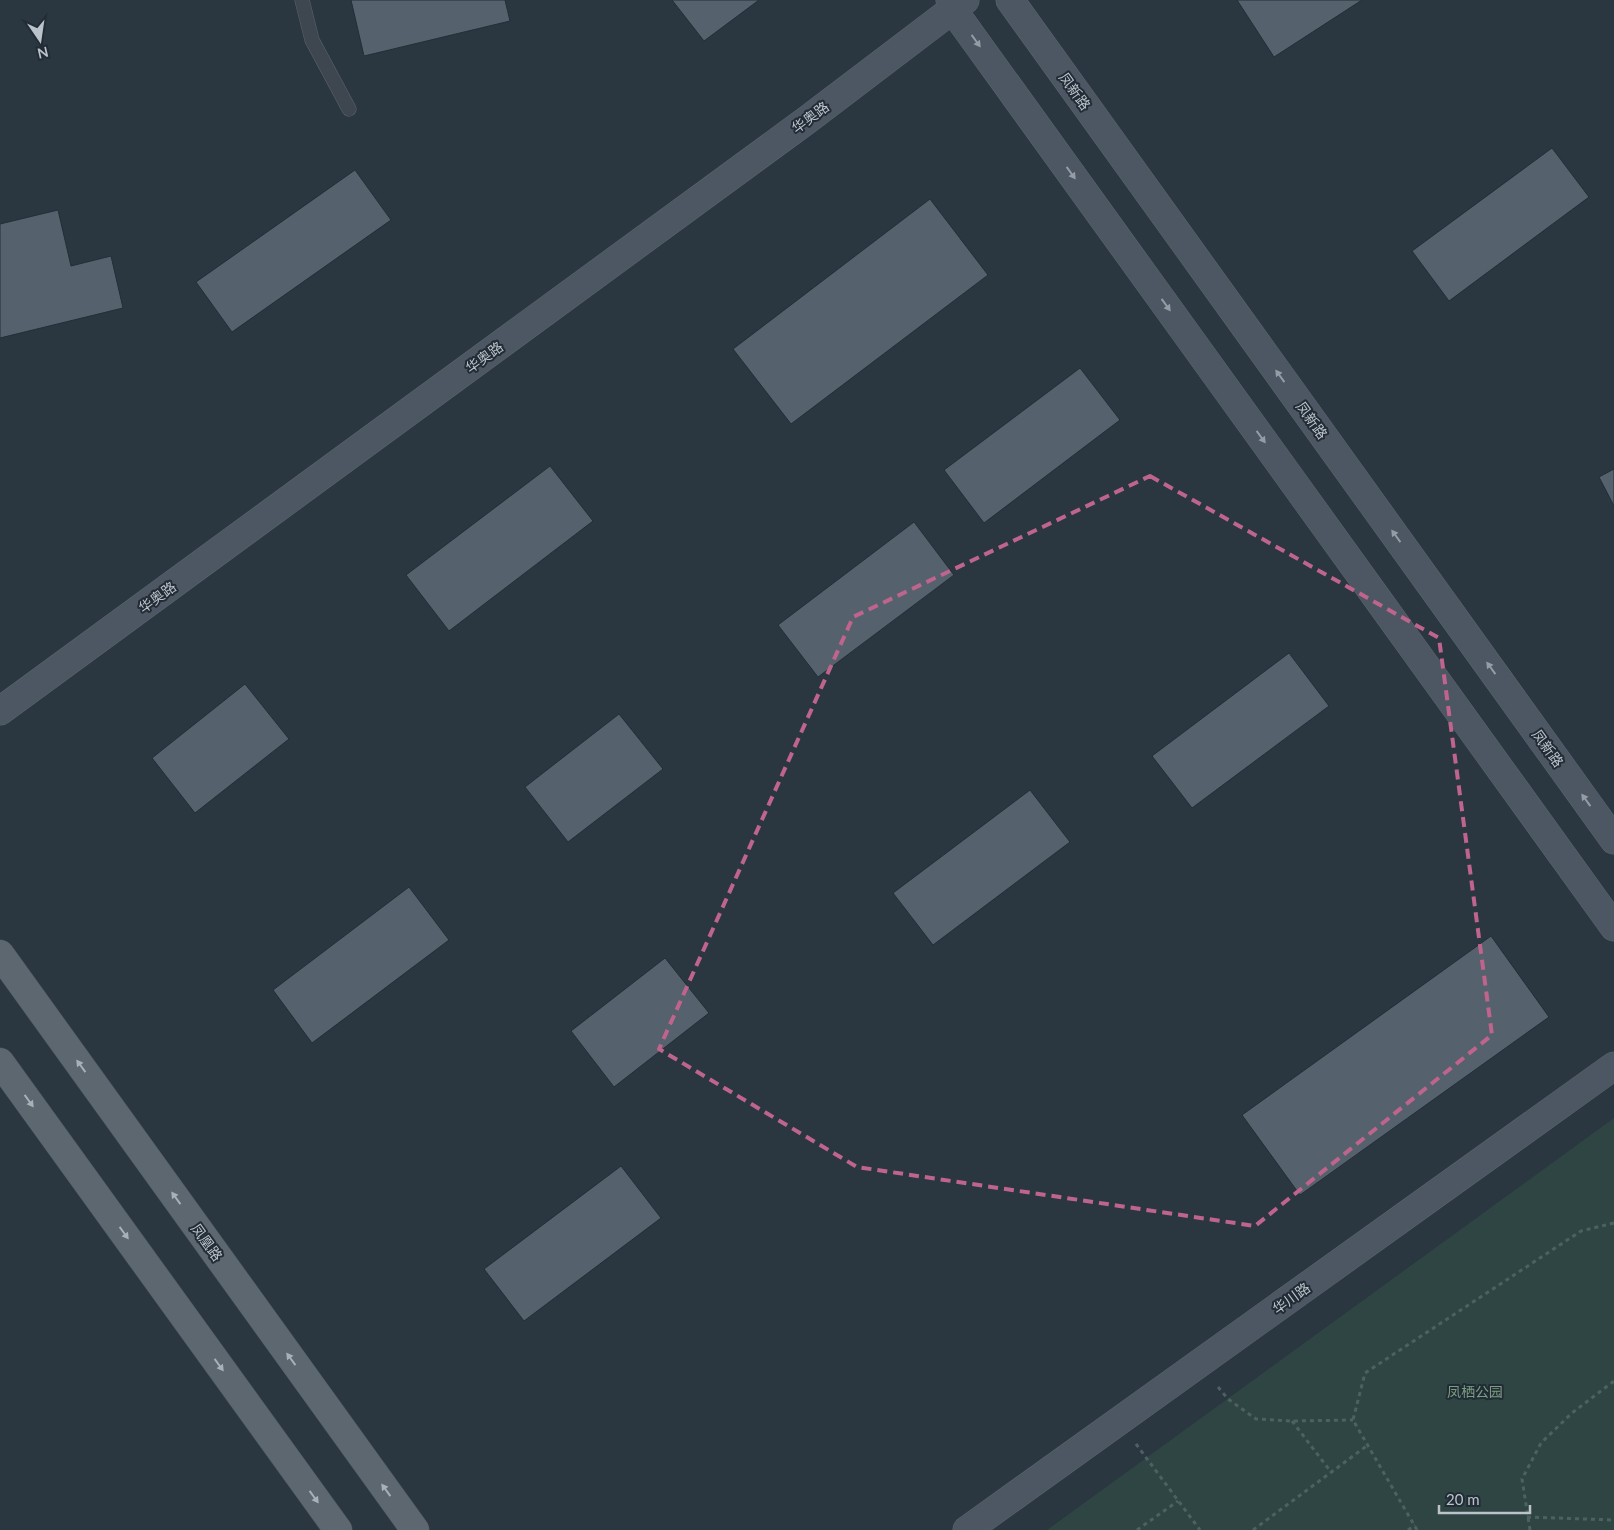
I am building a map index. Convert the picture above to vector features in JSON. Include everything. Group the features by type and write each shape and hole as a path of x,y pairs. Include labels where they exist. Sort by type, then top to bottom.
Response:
{"main road":[{"name":"凤新路","path":"1010,0 1614,840"},
{"name":"华奥路","path":"0,711 799,126 956,3"},
{"path":"956,3 1614,927"},
{"name":"凤凰路","path":"0,954 415,1530"},
{"path":"0,1062 338,1530"},
{"name":"华川路","path":"967,1530 1614,1066"}],"lane":[{"path":"302,0 312,40 349,109"}],"path":[{"path":"1417,1530 1353,1420 1365,1374 1581,1231 1614,1223"},
{"path":"1530,1530 1522,1479 1541,1443 1572,1413 1614,1381"},
{"path":"1228,1399 1256,1419 1292,1421 1353,1420"},
{"path":"1119,1421 1200,1530"},
{"path":"1292,1421 1332,1472"},
{"path":"1253,1530 1368,1445"},
{"path":"1137,1530 1178,1501"},
{"path":"1527,1517 1614,1520"},
{"path":"1408,1530 1415,1525"}],"highlighted area":[{"path":"1150,476 1439,638 1492,1035 1255,1226 857,1167 659,1049 853,617"}],"green space":[{"name":"凤栖公园","path":"1614,1118 1614,1530 1047,1530"}],"building":[{"path":"351,0 505,0 510,21 364,56"},
{"path":"672,0 759,0 704,41"},
{"path":"1237,0 1362,0 1274,57"},
{"path":"1552,148 1589,197 1449,301 1412,251"},
{"path":"355,170 391,220 232,332 196,282"},
{"path":"930,199 988,275 791,424 733,349"},
{"path":"58,210 71,266 111,256 123,308 0,338 0,224"},
{"path":"1080,368 1120,420 984,523 944,470"},
{"path":"550,466 593,521 449,631 406,575"},
{"path":"1614,469 1614,506 1599,477"},
{"path":"914,522 954,575 818,677 778,625"},
{"path":"1289,653 1329,706 1192,808 1152,756"},
{"path":"245,684 289,739 195,813 152,758"},
{"path":"619,714 663,769 568,842 525,787"},
{"path":"1030,790 1070,842 933,945 893,893"},
{"path":"409,887 449,940 312,1043 273,990"},
{"path":"1491,936 1549,1017 1300,1195 1242,1115"},
{"path":"665,958 709,1013 614,1087 571,1031"},
{"path":"621,1166 661,1218 524,1321 484,1269"}]}
